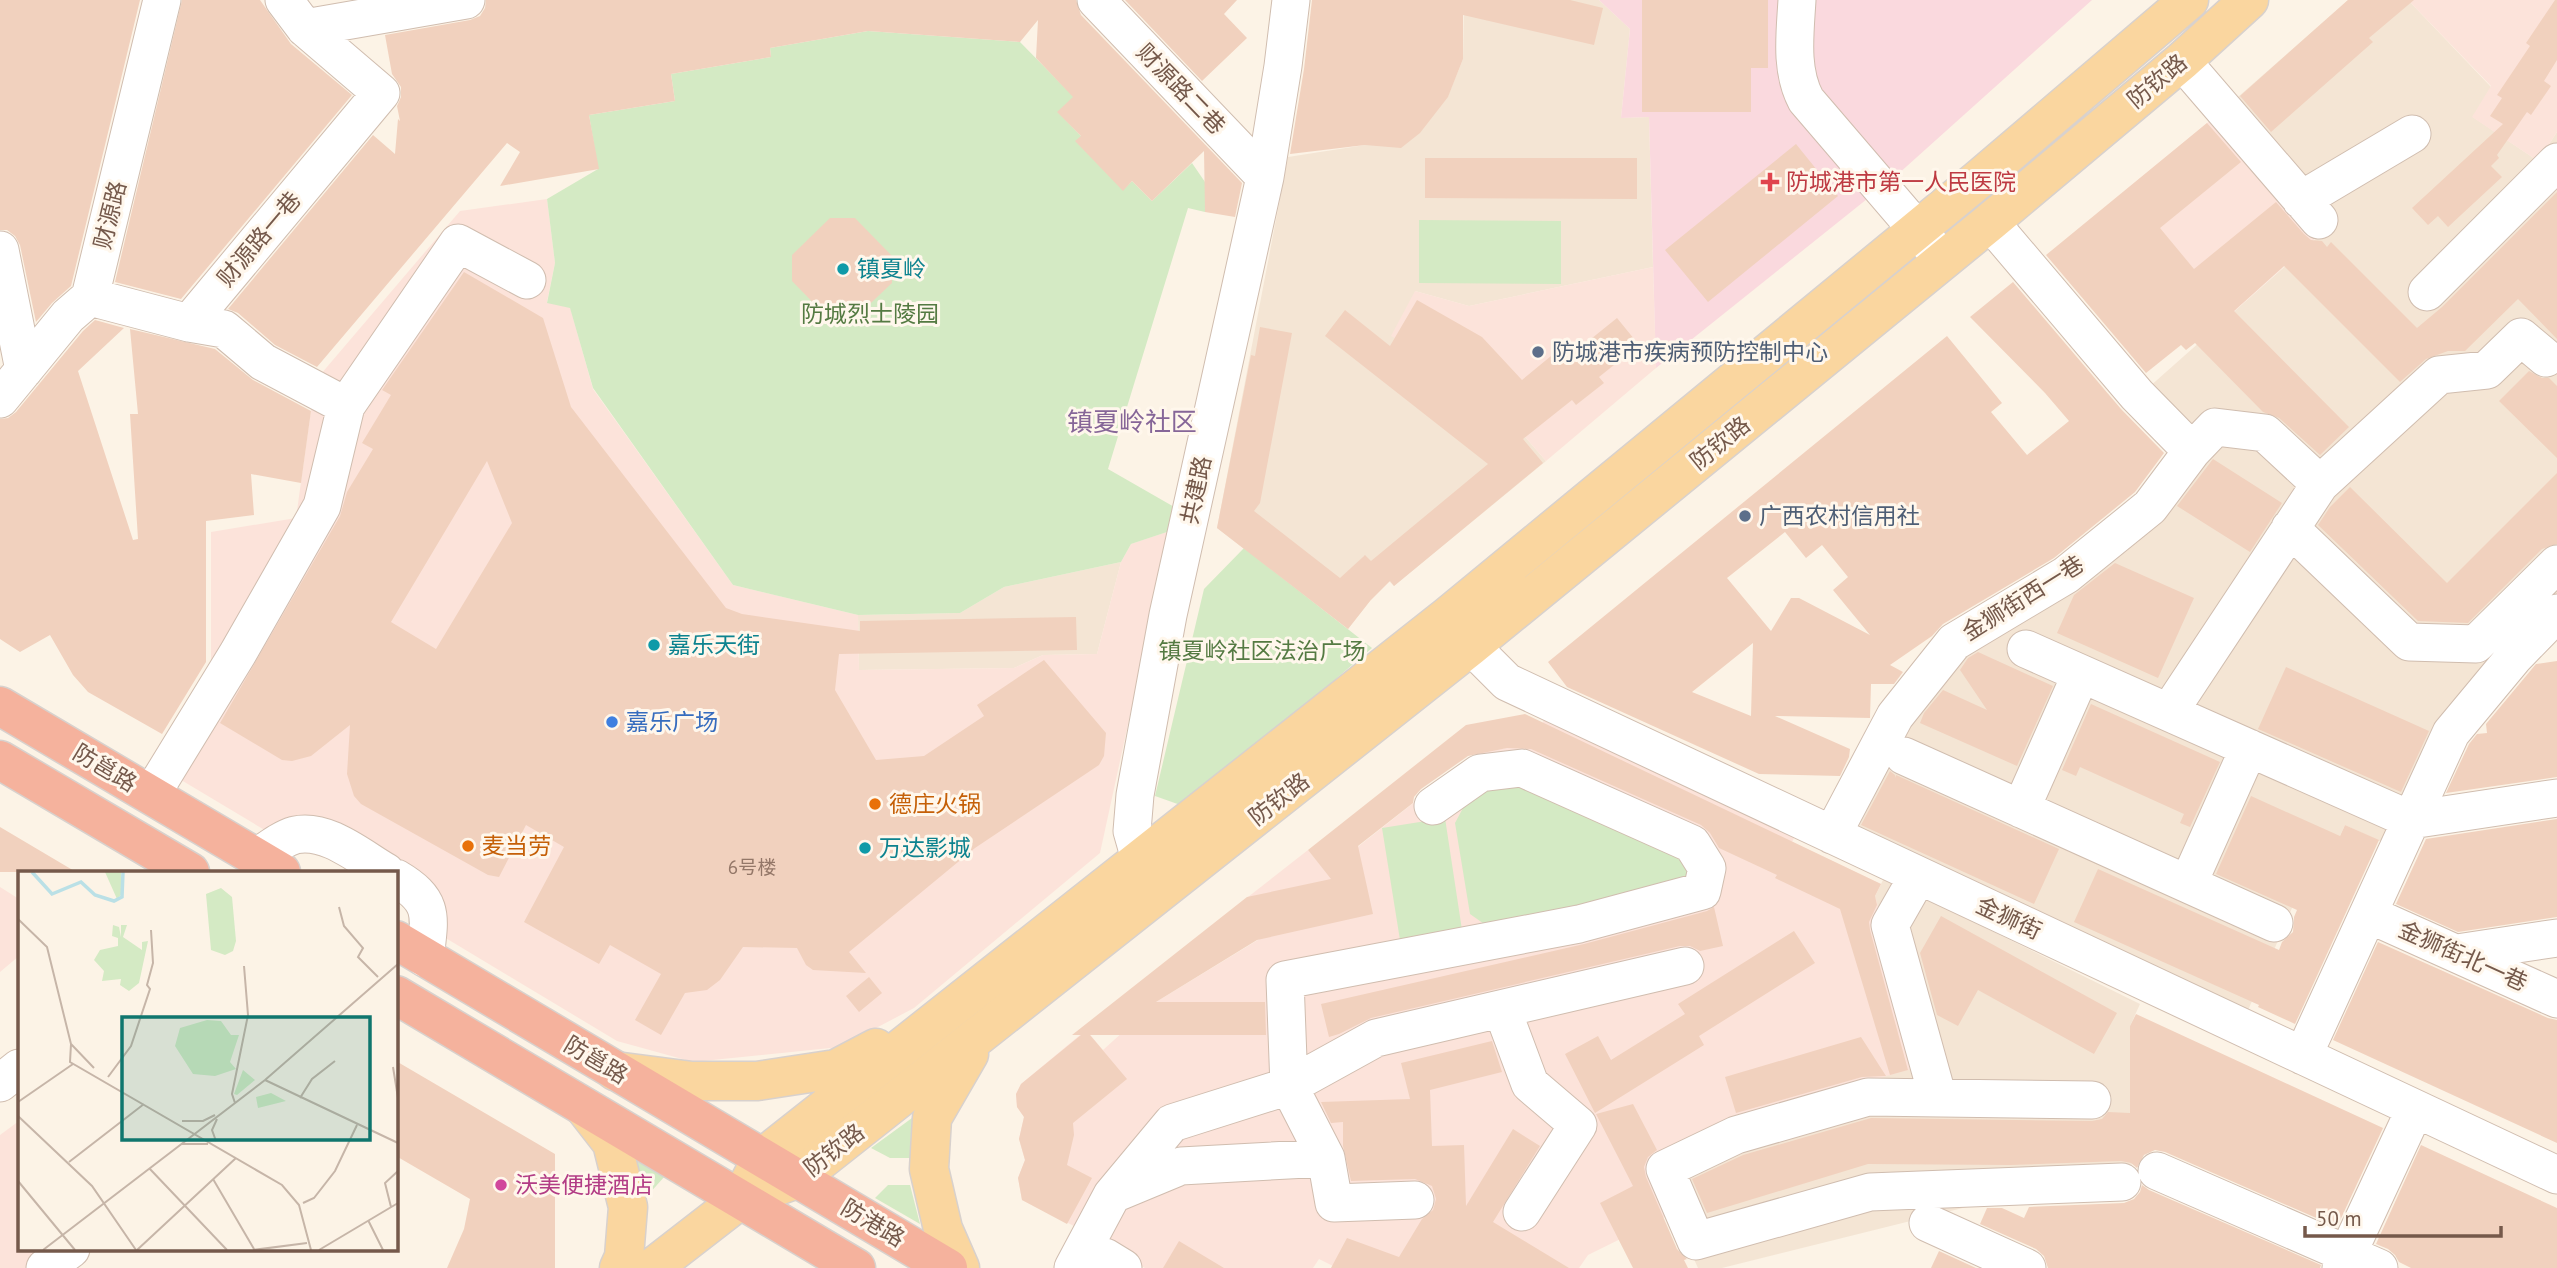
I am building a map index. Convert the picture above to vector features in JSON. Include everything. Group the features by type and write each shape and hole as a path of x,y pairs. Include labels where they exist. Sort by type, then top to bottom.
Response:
{"highway":[{"name":"防邕路","path":"0,706 269,865"},
{"name":"防邕路","path":"0,760 187,871"},
{"name":"防邕路","path":"410,949 797,1179"},
{"name":"防邕路","path":"397,996 741,1199"},
{"name":"防港路","path":"797,1179 948,1268"},
{"name":"防港路","path":"741,1199 856,1268"}],"main road":[{"name":"防钦路","path":"741,1199 762,1158 1448,616 1918,230 2189,0"},
{"name":"防钦路","path":"741,1199 797,1179 1471,646 1990,222 2182,61 2249,0"},
{"path":"615,1070 692,1080 757,1081 836,1069 952,1008"},
{"path":"960,1268 943,1229 929,1169 932,1118 979,1035"},
{"path":"584,1107 612,1143 628,1207 624,1257 619,1268"},
{"path":"652,1268 741,1199"}],"street":[{"name":"财源路","path":"90,296 162,0"},
{"path":"295,14 466,0"},
{"name":"财源路二巷","path":"1096,0 1265,177"},
{"name":"共建路","path":"1164,889 1140,859 1132,831 1135,795 1168,615 1265,177 1291,0"},
{"path":"1797,0 1795,59 1798,85 1806,100 1943,260"},
{"name":"财源路一巷","path":"189,323 381,93 295,14"},
{"path":"2182,61 2310,210 2412,134"},
{"path":"2427,292 2557,162"},
{"path":"1990,222 2137,395 2192,451"},
{"path":"151,795 239,653 322,506 346,406 458,243 527,280"},
{"path":"0,250 24,370"},
{"path":"0,399 68,316 90,296 189,323 224,329 263,362 346,406"},
{"path":"2169,712 2320,484 2439,375 2487,370 2521,337 2553,358"},
{"name":"金狮街西一巷","path":"1832,835 1895,716 1954,642 2066,575 2150,507 2192,451 2215,427 2264,433 2320,484"},
{"path":"2290,528 2409,642 2476,644 2557,564"},
{"path":"2303,1056 2451,733 2515,656 2557,613"},
{"name":"金狮街","path":"1471,646 1507,682 2557,1175"},
{"path":"2026,649 2411,820 2557,798"},
{"path":"2515,656 2557,650"},
{"path":"2021,809 2081,674"},
{"path":"2188,884 2249,748"},
{"path":"1905,756 2274,923"},
{"path":"1415,1200 1334,1203 1326,1158 1289,1086 1285,980 1579,924 1702,891 1707,868 1692,844 1522,768 1480,773 1433,806"},
{"path":"269,865 282,840 309,833 325,837 383,871"},
{"path":"1918,876 1890,925 1938,1098"},
{"path":"397,879 422,896 427,908 429,928 410,949"},
{"name":"金狮街北一巷","path":"2368,914 2557,999"},
{"path":"2456,953 2557,938"},
{"path":"1100,1264 1112,1195 1172,1123 1289,1086 1376,1038 1685,967"},
{"path":"1502,1009 1530,1084 1578,1125 1522,1212"},
{"path":"0,1083 18,1069"},
{"path":"2092,1100 1868,1097 1736,1135 1665,1169 1696,1241 1870,1192 2122,1182"},
{"path":"2157,1171 2356,1263 2415,1109"},
{"path":"1112,1195 1181,1166 1326,1158"},
{"path":"1928,1223 2027,1268"},
{"path":"45,1268 70,1250"}],"shaded area":[{"path":"1464,0 1599,0 1630,29 1621,118 1649,117 1653,267 1469,306 1415,291 1479,384 1546,461 1394,586 1364,556 1341,578 1370,601 1348,629 1217,528 1288,157 1365,145 1421,131 1448,96 1463,59"},
{"name":"防城港市第一人民医院","path":"1599,0 2092,0 1897,175 1656,368 1649,117 1621,118 1630,29"},
{"path":"2348,0 2408,0 2491,87 2473,117 2538,161 2557,132 2557,596 2384,843 2345,825 2332,852 2295,901 2246,1015 1852,827 1880,763 1965,646 2207,451 2148,388 2334,223 2230,104"},
{"path":"2408,0 2557,0 2557,132 2538,161 2472,117 2491,86"},
{"path":"2218,114 2318,236 2231,314 2127,189"},
{"path":"547,199 555,263 547,302 570,307 593,389 733,585 858,615 859,670 1014,668 1043,655 1097,654 1121,562 1131,544 1170,531 1100,853 914,1008 840,1047 693,1062 617,1041 439,934 428,890 397,879 397,871 374,871 273,835 151,762 211,664 211,532 296,518 315,381 460,211"},
{"name":"防城港市疾病预防控制中心","path":"1653,267 1656,368 1546,461 1479,384 1391,336 1415,291 1469,306"},
{"path":"1121,562 1097,654 1043,655 1014,668 859,670 858,615 960,613 1004,587"},
{"path":"1545,718 1795,836 1792,842 1881,884 1875,896 1924,1065 1738,1120 1663,1162 1673,1213 1588,1255 1579,1268 1337,1268 1319,1259 1313,1268 1145,1268 1111,1248 1112,1245 1022,1200 1018,1178 1025,1160 1019,1139 1024,1117 1017,1107 1016,1094 1021,1084 1086,1030 1103,1050 1156,1002 1271,932 1248,897 1308,850 1326,872 1478,752 1532,744"},
{"path":"1884,878 2140,1004 2130,1026 2132,1183 2011,1196 1722,1268 1698,1268 1673,1213 1663,1162 1875,896"},
{"path":"0,887 18,898 18,957 0,972"},
{"path":"18,1122 18,1250 54,1250 30,1268 0,1268 0,1135"}],"green space":[{"name":"防城烈士陵园","path":"868,31 1020,42 1074,97 1058,112 1081,136 1123,190 1132,181 1152,201 1192,163 1205,182 1205,212 1188,208 1108,469 1176,508 1170,531 1131,544 1121,562 1004,587 960,613 858,615 733,585 593,388 570,308 547,303 555,263 547,199 598,169 589,115 675,101 671,74 771,57 770,48"},
{"path":"1419,220 1561,221 1561,284 1419,283"},
{"name":"镇夏岭社区法治广场","path":"1244,548 1372,648 1186,807 1155,796 1204,589"},
{"path":"1503,782 1533,785 1686,857 1691,871 1683,881 1522,930 1487,926 1470,914 1455,823 1471,793"},
{"path":"1445,818 1462,930 1400,940 1382,828"},
{"path":"912,1118 910,1158 890,1158 871,1148"},
{"path":"632,1159 665,1176 648,1195 640,1195"},
{"path":"888,1185 910,1185 920,1224 875,1198"}],"building":[{"path":"0,0 140,0 71,286 36,322 20,245 15,236 7,230 0,230"},
{"path":"182,0 260,0 291,44 352,95 181,299 115,282"},
{"path":"486,0 1076,0 1081,15 1242,183 1235,217 1205,212 1204,151 1152,201 1132,181 1123,191 1075,141 1081,136 1057,112 1073,97 1036,58 1038,20 1020,42 868,31 770,48 771,57 671,74 675,101 589,115 599,169 500,186 520,152 507,143 317,367 275,345 238,313 228,309 373,135 395,154 398,119 400,121 397,106 401,87 392,74 385,35 470,20 480,16"},
{"path":"1125,0 1237,0 1224,14 1247,38 1202,81"},
{"path":"1312,0 1570,0 1603,8 1594,45 1463,15 1463,59 1448,97 1420,133 1401,148 1365,145 1290,154"},
{"path":"1642,0 1768,0 1768,68 1751,68 1751,112 1642,112"},
{"path":"2348,0 2414,0 2369,38 2373,42 2271,132 2240,96"},
{"path":"2555,0 2557,60 2544,81 2551,86 2531,115 2527,112 2497,155 2499,158 2491,166 2502,177 2448,227 2438,216 2428,225 2412,208 2503,124 2490,116 2502,98 2497,95 2530,46 2526,43"},
{"path":"2207,123 2241,162 2160,228 2194,269 2276,202 2311,240 2322,241 2327,247 2331,242 2417,328 2442,307 2557,192 2557,339 2518,299 2465,351 2448,351 2426,359 2400,382 2284,266 2234,311 2349,427 2320,455 2279,418 2263,412 2195,343 2186,350 2181,345 2146,373 2046,255"},
{"path":"1796,144 1838,196 1708,302 1665,250"},
{"path":"1425,158 1637,158 1637,199 1425,198"},
{"path":"830,218 855,218 892,256 892,283 854,319 829,319 792,281 792,255"},
{"path":"464,272 543,318 571,407 726,608 742,614 860,631 860,621 1076,617 1077,650 839,654 835,690 876,760 924,756 984,716 977,705 1044,660 1106,733 1104,756 1099,765 975,848 849,952 866,973 813,970 806,965 797,948 743,947 720,980 707,990 685,993 661,1035 635,1020 661,974 610,945 599,964 524,922 564,847 526,825 499,877 488,875 361,804 354,796 347,774 350,725 311,756 292,761 282,760 220,723 340,516 347,492 373,449 362,443 391,395 382,390","holes":["487,461 512,523 436,649 391,622"]},
{"path":"2013,282 2121,409 2164,453 2135,492 2054,558 1943,624 1932,636 1890,665 1903,672 1894,684 1871,684 1870,718 1775,716 1850,749 1840,776 1759,774 1567,687 1548,662 1947,336 2002,403 1991,412 2027,455 2069,421 1970,317","holes":["1785,532 1806,558 1822,545 1848,577 1833,590 1870,635 1799,598 1791,598 1771,631 1727,578","1753,643 1751,716 1692,692"]},
{"path":"1417,300 1482,337 1522,380 1568,342 1576,351 1617,318 1639,345 1599,377 1604,383 1576,405 1572,400 1523,439 1543,463 1394,586 1390,581 1348,629 1217,528 1251,355 1255,356 1260,327 1292,333 1260,503 1254,511 1340,578 1365,555 1371,561 1488,464 1325,336 1345,310 1390,346"},
{"path":"95,320 124,328 78,371 133,540 138,539 130,414 138,414 130,329 215,349 253,380 311,411 301,483 251,474 254,515 206,521 206,662 162,734 88,692 73,675 50,635 20,652 0,639 0,419 8,418 16,412"},
{"path":"2529,371 2542,378 2549,378 2557,386 2557,458 2499,401"},
{"path":"2213,459 2282,503 2250,552 2177,506"},
{"path":"2557,473 2557,544 2542,549 2468,623 2418,621 2318,525 2330,507 2350,487 2447,583"},
{"path":"2115,563 2194,598 2158,678 2057,633 2074,595"},
{"path":"1978,652 2053,686 2017,766 1920,723 1924,713 1943,690 1987,710 1960,670 1968,658"},
{"path":"2557,661 2557,777 2446,793 2469,744 2477,734 2487,733 2486,724 2536,664"},
{"path":"2286,667 2429,731 2401,792 2258,729"},
{"path":"2091,704 2220,762 2190,827 2180,823 2184,814 2080,767 2076,776 2062,770"},
{"path":"1525,714 1881,884 1875,896 1877,905 1869,922 1870,930 1908,1070 1890,1075 1840,909 1719,848 1710,833 1701,825 1531,749 1507,748 1468,756 1421,789 1414,797 1413,803 1358,846 1373,914 1257,940 1156,1002 1265,1002 1266,1035 1090,1035 1127,1079 1073,1123 1074,1135 1067,1165 1092,1178 1067,1224 1022,1200 1018,1178 1025,1160 1019,1139 1024,1117 1017,1107 1016,1094 1021,1084 1081,1035 1072,1035 1247,897 1331,879 1308,850 1466,725"},
{"path":"1890,771 1895,778 1896,775 2059,849 2034,904 1861,825"},
{"path":"2251,796 2340,836 2345,825 2379,840 2295,1024 2258,1007 2259,1005 2074,922 2098,869 2279,950 2282,942 2293,932 2297,910 2216,874"},
{"path":"2557,819 2557,917 2458,932 2396,904 2426,839"},
{"path":"0,827 74,871 18,871 0,872"},
{"path":"1714,907 1723,946 1700,951 1690,946 1680,946 1371,1018 1329,1037 1321,1004 1584,944"},
{"path":"1941,916 2117,1013 2094,1054 1978,990 1958,1026 1937,1015 1920,953"},
{"path":"1794,931 1815,963 1699,1036 1704,1045 1595,1113 1565,1054 1598,1036 1611,1060 1685,1014 1678,1004"},
{"path":"2378,942 2557,1020 2557,1143 2333,1040"},
{"path":"869,977 882,993 859,1012 846,996"},
{"path":"2136,1014 2383,1128 2337,1227 2155,1150 2144,1155 2137,1168 2131,1163 2121,1161 2010,1165 1868,1164 1707,1213 1692,1179 1743,1155 1871,1118 2092,1121 2102,1119 2108,1112 2130,1113 2130,1026"},
{"path":"1861,1037 1886,1076 1862,1077 1736,1113 1725,1077"},
{"path":"1492,1041 1502,1072 1430,1090 1432,1146 1464,1145 1466,1206 1513,1129 1540,1146 1493,1222 1569,1268 1331,1268 1347,1238 1399,1257 1422,1219 1433,1210 1436,1199 1432,1186 1415,1179 1351,1181 1343,1146 1343,1122 1331,1123 1321,1102 1410,1099 1401,1063"},
{"name":"沃美便捷酒店","path":"397,1062 555,1154 555,1268 447,1268 464,1229 470,1199 397,1157"},
{"path":"1633,1104 1657,1150 1648,1157 1644,1167 1646,1177 1677,1249 1687,1259 1684,1260 1688,1268 1633,1268 1600,1203 1633,1186 1596,1114"},
{"path":"2421,1145 2557,1208 2557,1268 2411,1268 2399,1262 2388,1249 2376,1244"},
{"path":"2142,1185 2321,1265 2320,1268 2048,1268 2044,1256 2036,1249 1980,1224 1987,1208 2002,1208 2024,1218 2029,1207 2124,1203 2134,1199"},
{"path":"1179,1241 1224,1268 1163,1268"},
{"path":"1939,1251 1976,1268 1931,1268"}],"place":[{"name":"防城港市第一人民医院","path":"1770,182"},
{"name":"镇夏岭","path":"843,269"},
{"name":"防城港市疾病预防控制中心","path":"1538,352"},
{"name":"广西农村信用社","path":"1745,516"},
{"name":"嘉乐天街","path":"654,645"},
{"name":"嘉乐广场","path":"612,722"},
{"name":"德庄火锅","path":"875,804"},
{"name":"麦当劳","path":"468,846"},
{"name":"万达影城","path":"865,848"},
{"name":"沃美便捷酒店","path":"501,1185"}],"district":[{"name":"镇夏岭社区","path":"1132,422"}]}
